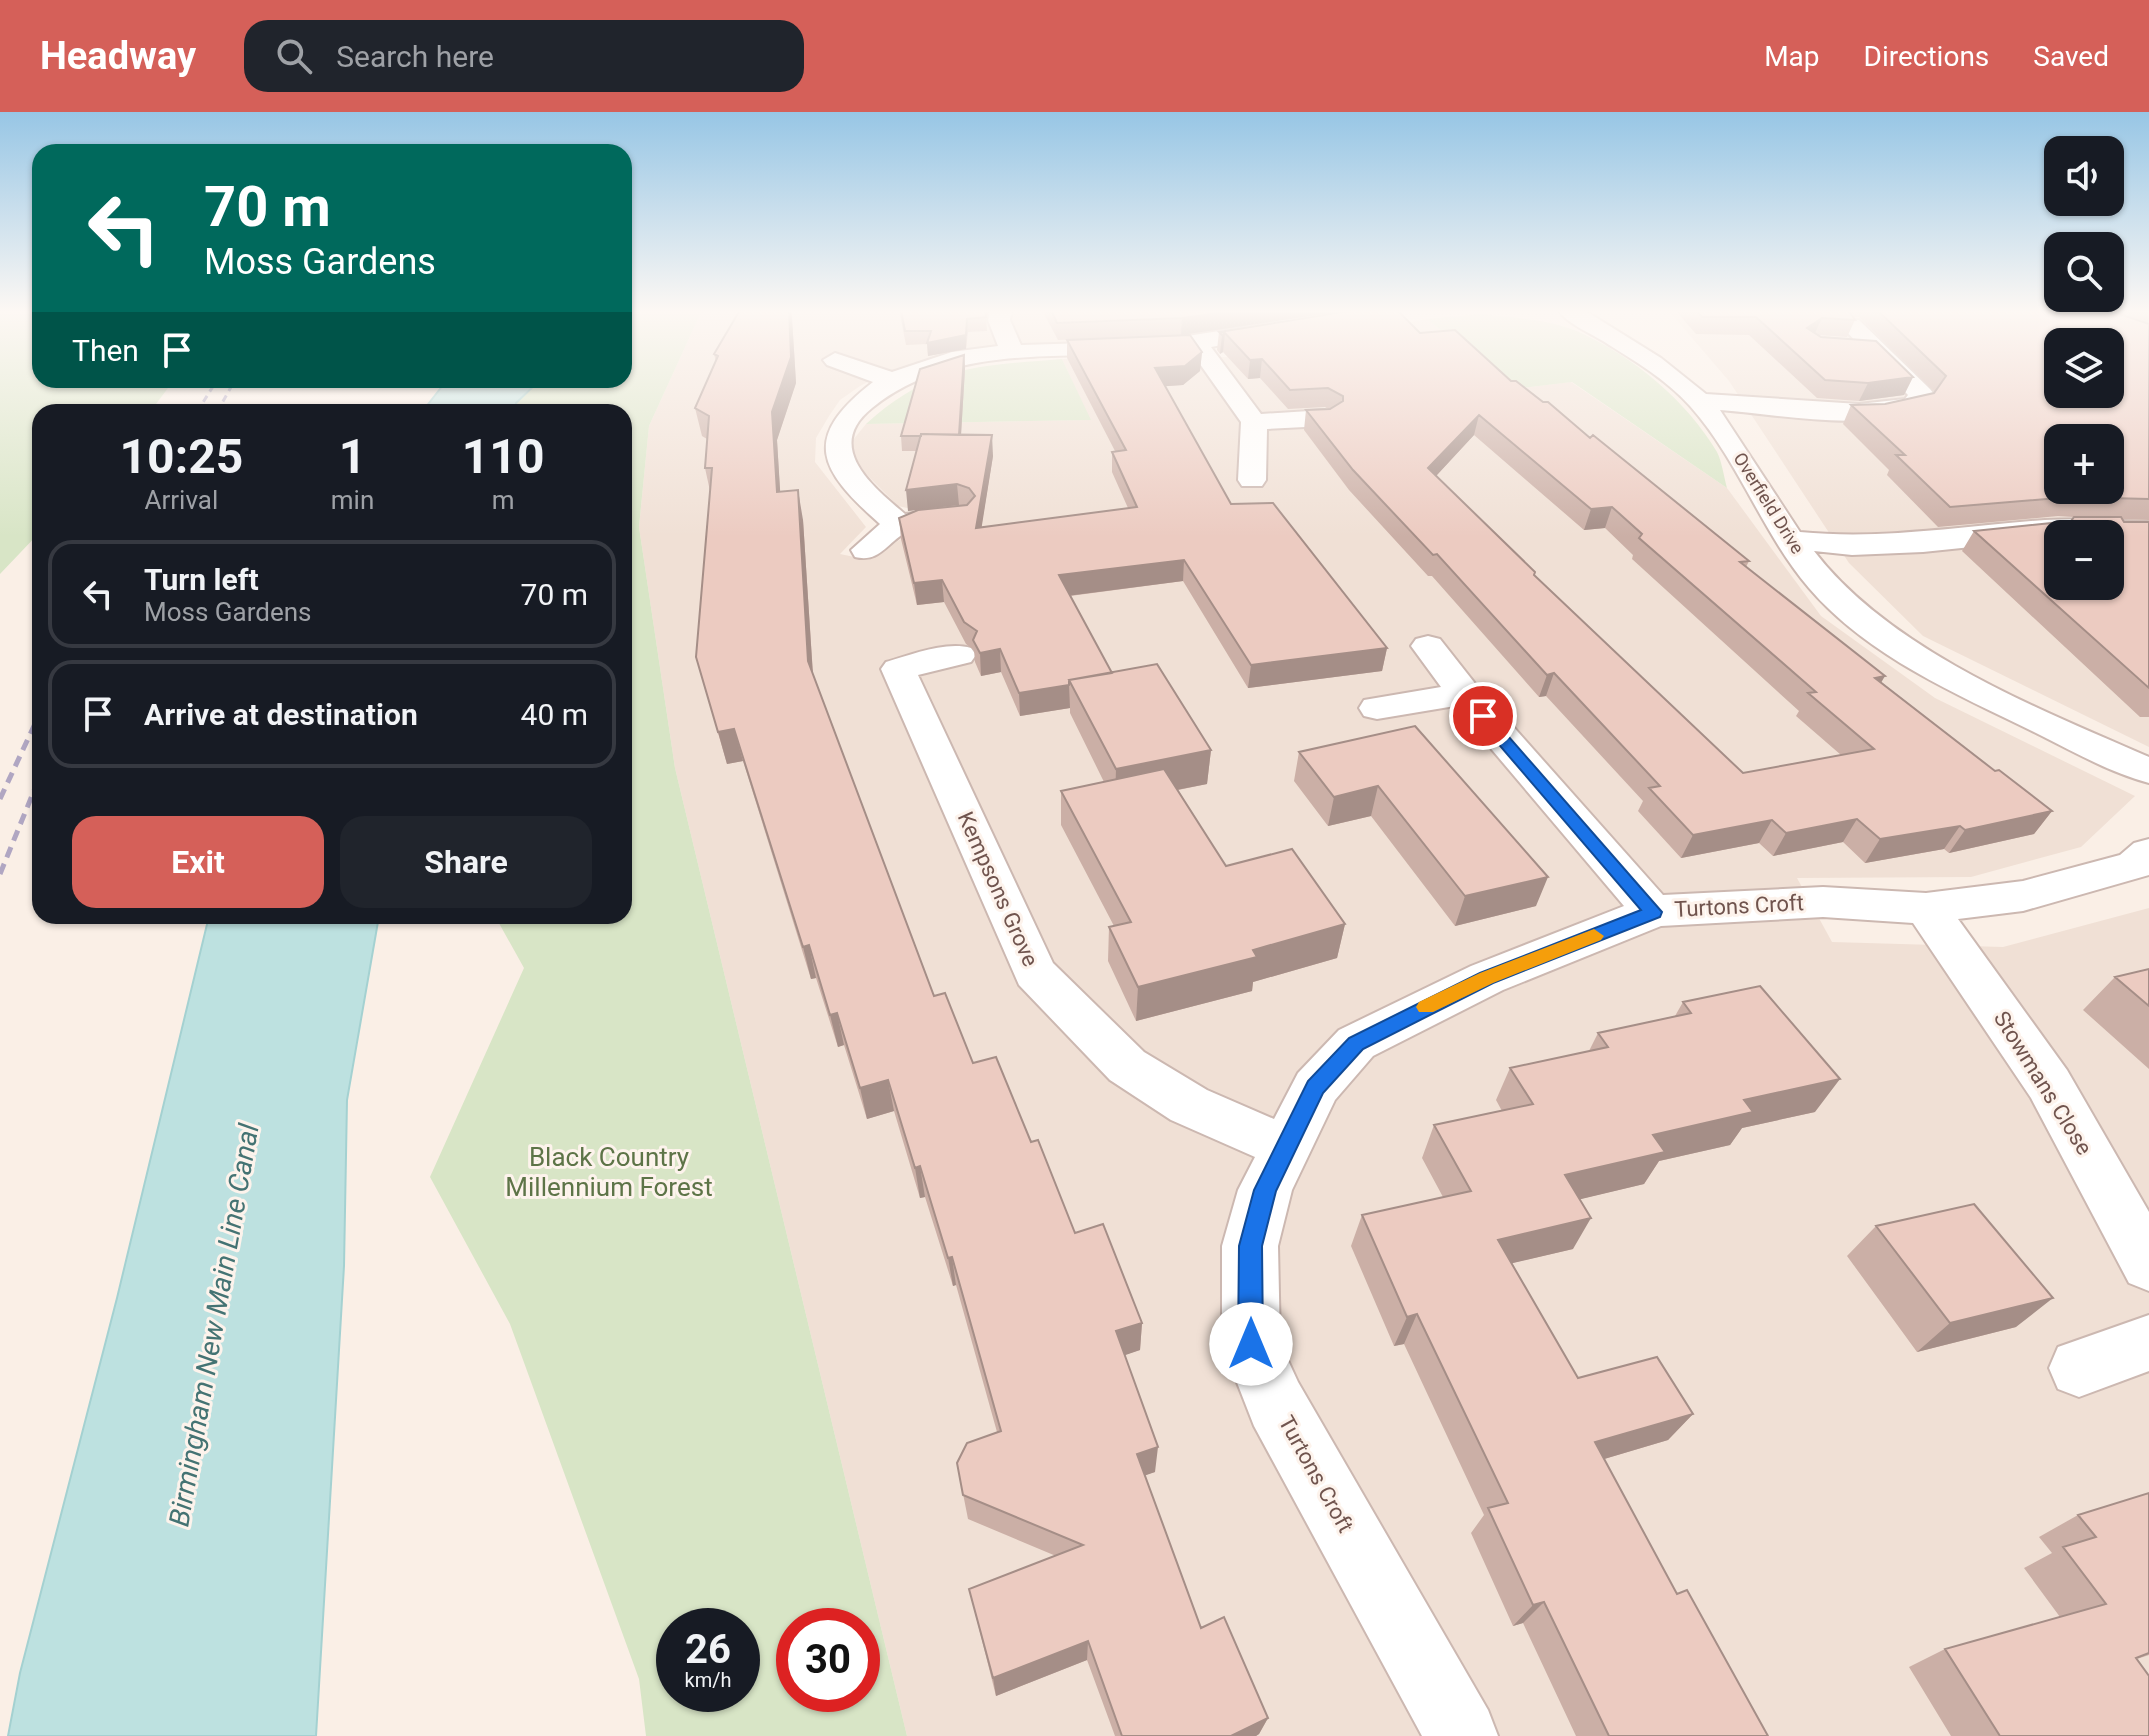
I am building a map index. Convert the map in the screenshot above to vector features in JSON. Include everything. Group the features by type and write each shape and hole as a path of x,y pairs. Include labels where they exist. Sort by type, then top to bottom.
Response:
{"street":[{"path":"884,386 850,415 837,436 836,447 850,478 898,524"},
{"path":"1227,386 1254,422 1252,480"},
{"name":"Overfield Drive","path":"1681,386 1699,401 1753,475 1790,540 1839,601 1880,636 2014,708 2149,771"},
{"path":"1699,401 1859,412 1901,409 1915,404 1921,394 1912,386"},
{"path":"1254,422 1325,418"},
{"path":"866,550 898,524 958,517"},
{"path":"1790,540 1852,546 1923,543 2047,529 2149,531"},
{"path":"1428,646 1464,694 1653,912"},
{"name":"Kempsons Grove","path":"959,655 898,669 1035,973 1127,1066 1189,1105 1285,1147"},
{"path":"1377,708 1464,694"},
{"name":"Turtons Croft","path":"1462,1736 1276,1404 1251,1344 1250,1246 1265,1190 1316,1087 1356,1043 1487,978 1653,912 1680,907 1823,902 1926,908 2023,896 2086,881 2134,865 2149,853"},
{"name":"Stowmans Close","path":"1926,908 2049,1084 2149,1265"},
{"path":"2079,1368 2149,1343"}],"shaded area":[{"path":"667,386 860,386 840,400 829,416 816,438 815,462 866,527 840,554 869,560 907,535 926,512 898,506 853,461 853,440 866,424 1090,420 1074,386 1509,386 1513,389 1577,386 1727,488 1821,616 1935,698 2135,796 2081,847 1971,877 1797,878 1832,942 2003,947 2149,908 2149,1736 907,1736 880,1623 880,1608 876,1608 675,768 639,527 649,426"},
{"path":"1732,386 2044,386 2044,408 2124,408 2124,386 2149,386 2149,747 1923,636 1849,563"}],"green space":[{"path":"0,386 168,388 156,404 32,404 32,540 0,574"},
{"name":"Black Country Millennium Forest","path":"667,386 649,426 639,527 675,768 876,1608 776,1608 776,1712 880,1712 880,1623 907,1736 646,1736 639,1679 510,1324 430,1177 524,968 499,924 632,924 632,404 516,404 532,388"},
{"path":"921,386 1075,386 1091,420 866,424"},
{"path":"1509,386 1540,386 1513,389"},
{"path":"1578,386 1661,386 1690,415 1717,452 1727,488"}],"water":[{"path":"441,388 532,388 516,404 428,404"},
{"name":"Birmingham New Main Line Canal","path":"207,924 378,924 347,1100 344,1266 316,1736 8,1736 20,1673 117,1298"}],"building":[{"path":"705,386 781,386 772,412 777,492 798,490 808,661 934,996 945,993 973,1063 996,1057 1031,1142 1038,1140 1075,1233 1103,1224 1142,1323 1116,1331 1158,1447 1137,1454 1201,1628 1224,1617 1268,1718 1231,1736 1122,1736 1088,1641 993,1678 969,1589 1083,1545 963,1495 957,1463 967,1443 1001,1431 952,1257 948,1258 920,1166 915,1168 888,1080 860,1088 837,1013 830,1015 809,945 803,947 734,729 718,732 696,657 712,468 705,468 709,416 695,408"},
{"path":"915,386 962,386 959,435 901,436"},
{"path":"1092,386 1165,386 1231,504 1273,503 1387,648 1251,665 1184,560 1059,575 1112,673 1069,680 1069,685 1019,693 1000,649 980,653 973,640 977,631 964,622 942,580 914,583 899,518 918,510 967,505 975,496 969,488 957,484 906,490 921,434 992,435 976,528 1137,507 1112,452 1126,450"},
{"path":"1286,386 1522,386 1543,402 1548,402 1590,438 1593,435 1749,561 1740,562 1885,676 1875,678 2052,811 1965,830 1960,826 1880,839 1857,819 1786,833 1772,820 1693,835 1649,788 1660,786 1554,673 1547,675 1437,554 1433,555 1353,470 1306,410 1330,409 1343,401 1343,396 1328,388 1290,390","holes":["1479,415 1591,509 1612,507 1642,534 1639,538 1816,692 1808,693 1874,749 1743,773 1534,575 1535,572 1428,468"]},
{"path":"1939,386 2044,386 2044,408 2124,408 2124,386 2149,386 2149,499 2124,498 2124,424 2044,424 2044,499 1950,507 1896,455 1905,455 1851,405 1885,404 1934,393"},
{"path":"2074,517 2121,517 2123,520 2072,520"},
{"path":"2124,522 2149,522 2149,688 2051,600 2124,600"},
{"path":"2044,524 2044,594 1974,531"},
{"path":"1157,664 1211,750 1116,769 1069,680"},
{"path":"1415,726 1548,877 1465,896 1378,786 1334,797 1299,752"},
{"path":"1164,769 1226,866 1292,849 1345,924 1253,950 1257,957 1138,987 1109,927 1131,922 1061,791"},
{"path":"2149,969 2149,1006 2115,977"},
{"path":"1760,986 1840,1079 1744,1100 1753,1112 1653,1135 1665,1152 1565,1175 1591,1218 1498,1240 1578,1378 1657,1357 1693,1414 1595,1442 1677,1594 1687,1590 1768,1736 1609,1736 1544,1602 1533,1605 1488,1508 1508,1503 1417,1314 1407,1317 1362,1215 1471,1191 1434,1125 1533,1104 1510,1068 1608,1047 1598,1033 1691,1013 1683,1002"},
{"path":"1974,1204 2053,1298 1950,1323 1876,1226"},
{"path":"2149,1493 2149,1653 2136,1658 2149,1676 2149,1736 2000,1736 1945,1649 2106,1604 2063,1547 2096,1537 2078,1515"}],"railway":[{"path":"202,404 212,388"},
{"path":"222,404 230,388"},
{"path":"0,799 32,730"},
{"path":"0,874 32,796"}],"slow traffic":[{"path":"1426,1007 1487,978 1594,936"}],"route":[{"path":"1251,1344 1250,1246 1265,1190 1316,1087 1356,1043 1487,978 1653,912 1483,716"}]}
